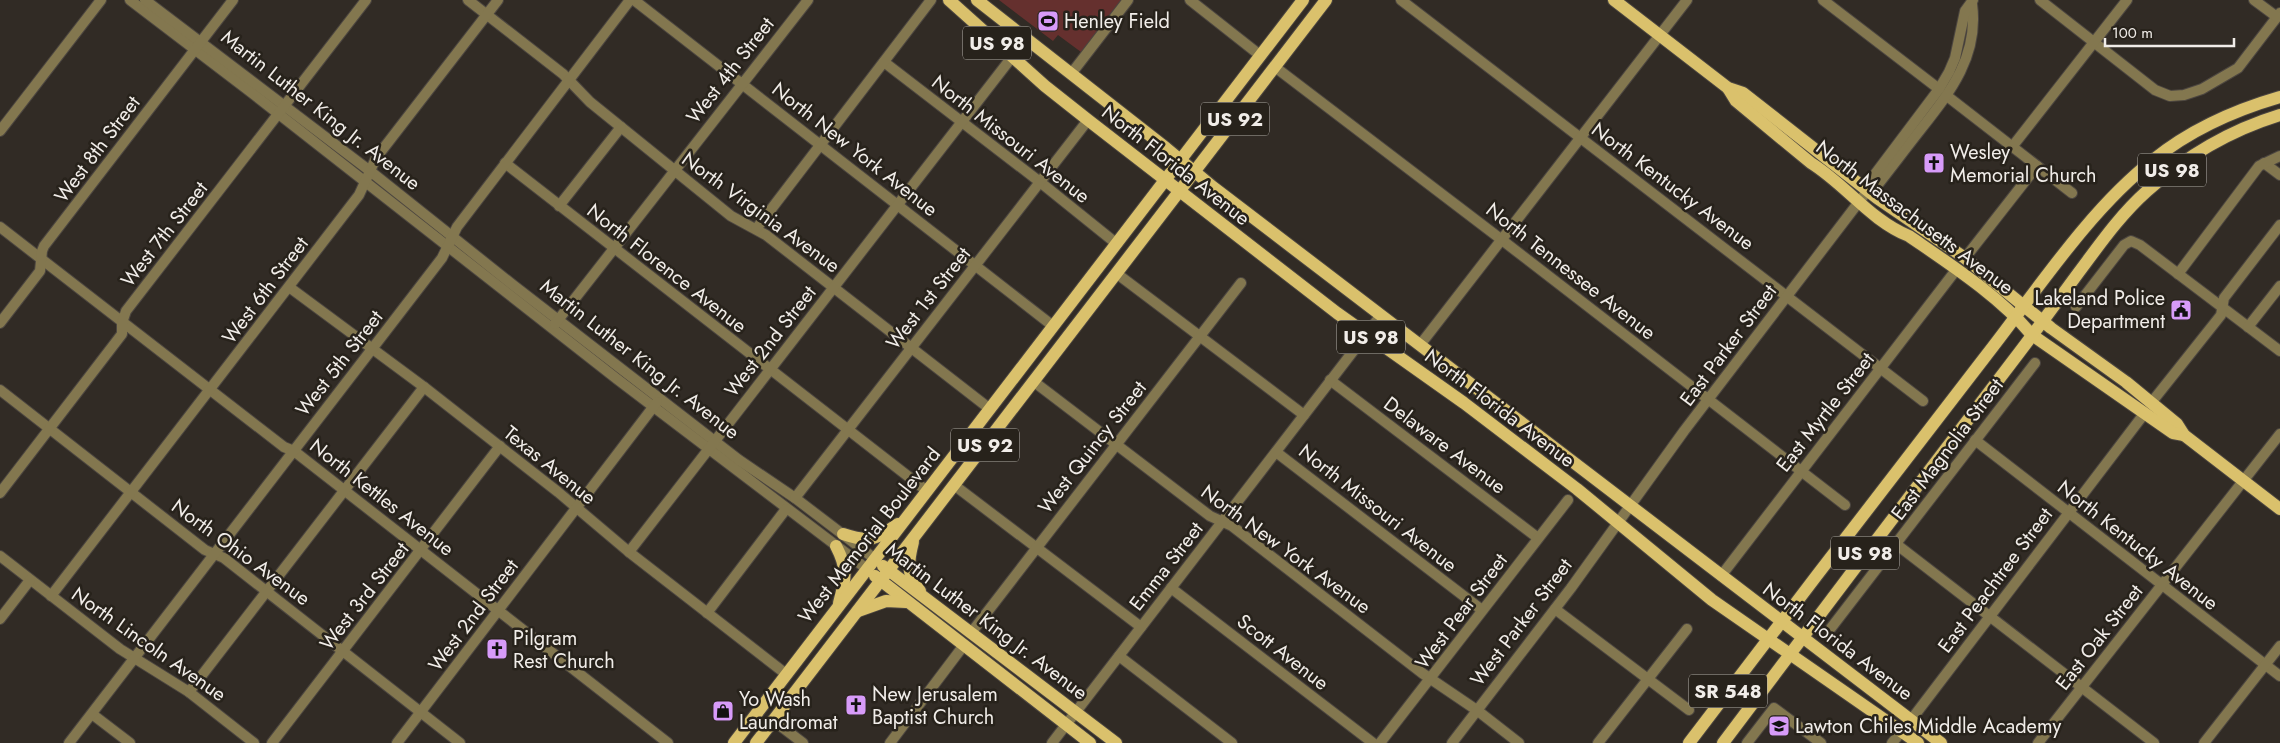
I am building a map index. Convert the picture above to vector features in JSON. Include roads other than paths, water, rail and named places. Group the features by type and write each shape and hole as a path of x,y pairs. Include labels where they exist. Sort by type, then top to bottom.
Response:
{"main road":[{"name":"North Florida Avenue","path":"949,0 1012,57 1088,120 1366,334 1464,403 1618,522 1706,596 1918,743"},
{"path":"968,0 1073,83 1095,92"},
{"name":"North Florida Avenue","path":"976,0 1194,172 1941,743"},
{"name":"US 92","path":"1181,160 1303,0"},
{"name":"US 92","path":"1180,191 1326,0"},
{"name":"North Massachusetts Avenue","path":"1614,0 1728,88 1743,93 1868,190 1964,258 2026,306 2148,408"},
{"name":"North Massachusetts Avenue","path":"1728,88 1736,101 1811,163 1851,192 1859,202 1956,270 2017,317 2032,335 2148,408 2177,424 2184,435 2280,509"},
{"name":"US 98","path":"1781,622 2102,208 2153,160 2201,128 2280,97"},
{"name":"US 98","path":"1789,654 2044,321 2109,231 2146,191 2190,157 2216,142 2280,115"},
{"name":"West Memorial Boulevard","path":"734,743 1181,160"},
{"name":"West Memorial Boulevard","path":"756,743 1180,191"},
{"path":"843,534 860,539 874,539 906,518"},
{"path":"914,536 909,556 910,575 912,582 928,601"},
{"path":"836,546 845,562 846,572 838,607"},
{"name":"Martin Luther King Jr. Avenue","path":"872,564 884,575 906,602 1090,743"},
{"name":"Martin Luther King Jr. Avenue","path":"884,575 928,601 1116,743"},
{"path":"856,612 886,601 906,602"},
{"name":"SR 548","path":"1689,743 1781,622"},
{"name":"SR 548","path":"1722,743 1789,654"}],"street":[{"path":"0,131 101,0"},
{"name":"Martin Luther King Jr. Avenue","path":"130,0 198,45"},
{"name":"Martin Luther King Jr. Avenue","path":"145,0 198,45 281,109 370,171 552,328 653,406 795,498 843,534 872,564"},
{"name":"West 8th Street","path":"0,323 40,271 44,246 233,0"},
{"name":"West 7th Street","path":"0,493 122,334 122,323 126,311 366,0"},
{"name":"North Virginia Avenue","path":"468,0 568,80 590,102 731,216 756,229 834,287 990,409"},
{"name":"West 6th Street","path":"51,596 359,195 376,158 498,0"},
{"name":"West 5th Street","path":"69,743 372,349 451,242 457,227 568,80 632,0"},
{"name":"North New York Avenue","path":"632,0 742,83 1053,326"},
{"path":"756,229 932,0"},
{"path":"1071,74 1128,0"},
{"path":"1190,0 1260,56"},
{"name":"North Kentucky Avenue","path":"1401,0 1788,296 1923,402"},
{"path":"1420,345 1687,0"},
{"path":"1823,0 2072,193"},
{"path":"2040,0 2155,90 2170,96 2184,95 2202,89 2238,68 2278,15 2254,0"},
{"path":"2012,147 2126,0"},
{"name":"West 4th Street","path":"552,328 806,1"},
{"name":"East Parker Street","path":"1618,522 1708,399 1868,190 1876,187 1943,92 1960,74 1965,61 1974,17 1972,2"},
{"name":"West 2nd Street","path":"629,552 1012,57"},
{"name":"North Missouri Avenue","path":"884,62 1040,182 1116,244"},
{"name":"North Tennessee Avenue","path":"1275,67 1845,505"},
{"name":"Martin Luther King Jr. Avenue","path":"281,109 365,182 558,319 660,397 786,509 836,546 872,564"},
{"name":"West 1st Street","path":"795,498 1088,120"},
{"path":"560,206 621,127"},
{"path":"2178,274 2253,172 2264,163 2280,156"},
{"name":"North Florence Avenue","path":"505,163 847,431 927,491"},
{"path":"2264,163 2280,175"},
{"path":"1964,258 2037,166"},
{"name":"North Kettles Avenue","path":"0,227 284,447 294,451 668,743"},
{"name":"East Peachtree Street","path":"1911,720 2219,317 2224,298 2278,231"},
{"path":"2076,307 2124,245 2131,241 2140,245 2280,351"},
{"name":"East Myrtle Street","path":"1721,576 1956,270"},
{"name":"North Missouri Avenue","path":"1116,273 1304,415"},
{"name":"West Quincy Street","path":"972,633 1241,283"},
{"path":"2248,328 2280,286"},
{"name":"Texas Avenue","path":"289,287 500,446 629,552 786,674"},
{"name":"Emma Street","path":"1052,743 1381,315"},
{"name":"East Magnolia Street","path":"1831,628 2035,363"},
{"name":"Delaware Avenue","path":"1330,380 1538,538"},
{"name":"North New York Avenue","path":"1033,381 1210,516 1232,526 1422,673 1478,711 1519,743"},
{"path":"189,692 424,387"},
{"name":"North Ohio Avenue","path":"0,390 205,550 224,558 344,650 460,743"},
{"name":"West 2nd Street","path":"397,743 660,397"},
{"name":"East Oak Street","path":"2038,743 2280,434"},
{"name":"North Kentucky Avenue","path":"1975,440 2280,676"},
{"name":"West 3rd Street","path":"272,743 500,446"},
{"name":"North Missouri Avenue","path":"1276,452 1482,610"},
{"path":"954,485 1140,627"},
{"name":"West Pear Street","path":"1380,743 1568,500"},
{"path":"707,613 786,509"},
{"name":"West Parker Street","path":"1452,743 1555,609 1618,522"},
{"path":"1896,544 2154,743"},
{"name":"North Lincoln Avenue","path":"0,556 120,649 189,692 254,743"},
{"path":"0,619 30,580"},
{"name":"Scott Avenue","path":"1171,588 1373,743"},
{"path":"1555,609 1689,710"},
{"path":"1598,743 1687,629"},
{"path":"890,743 964,645"},
{"path":"2204,743 2280,646"},
{"path":"1118,656 1232,743"},
{"path":"1747,743 1774,708 1821,743"},
{"path":"92,714 130,743"},
{"path":"774,720 803,743"},
{"path":"1892,743 1902,731"}],"place":[{"name":"Henley Field","path":"1048,21"},
{"name":"Wesley Memorial Church","path":"1934,163"},
{"name":"Lakeland Police Department","path":"2181,310"},
{"name":"Pilgram Rest Church","path":"497,649"},
{"name":"New Jerusalem Baptist Church","path":"856,705"},
{"name":"Yo Wash Laundromat","path":"723,711"},
{"name":"Lawton Chiles Middle Academy","path":"1779,726"}]}
